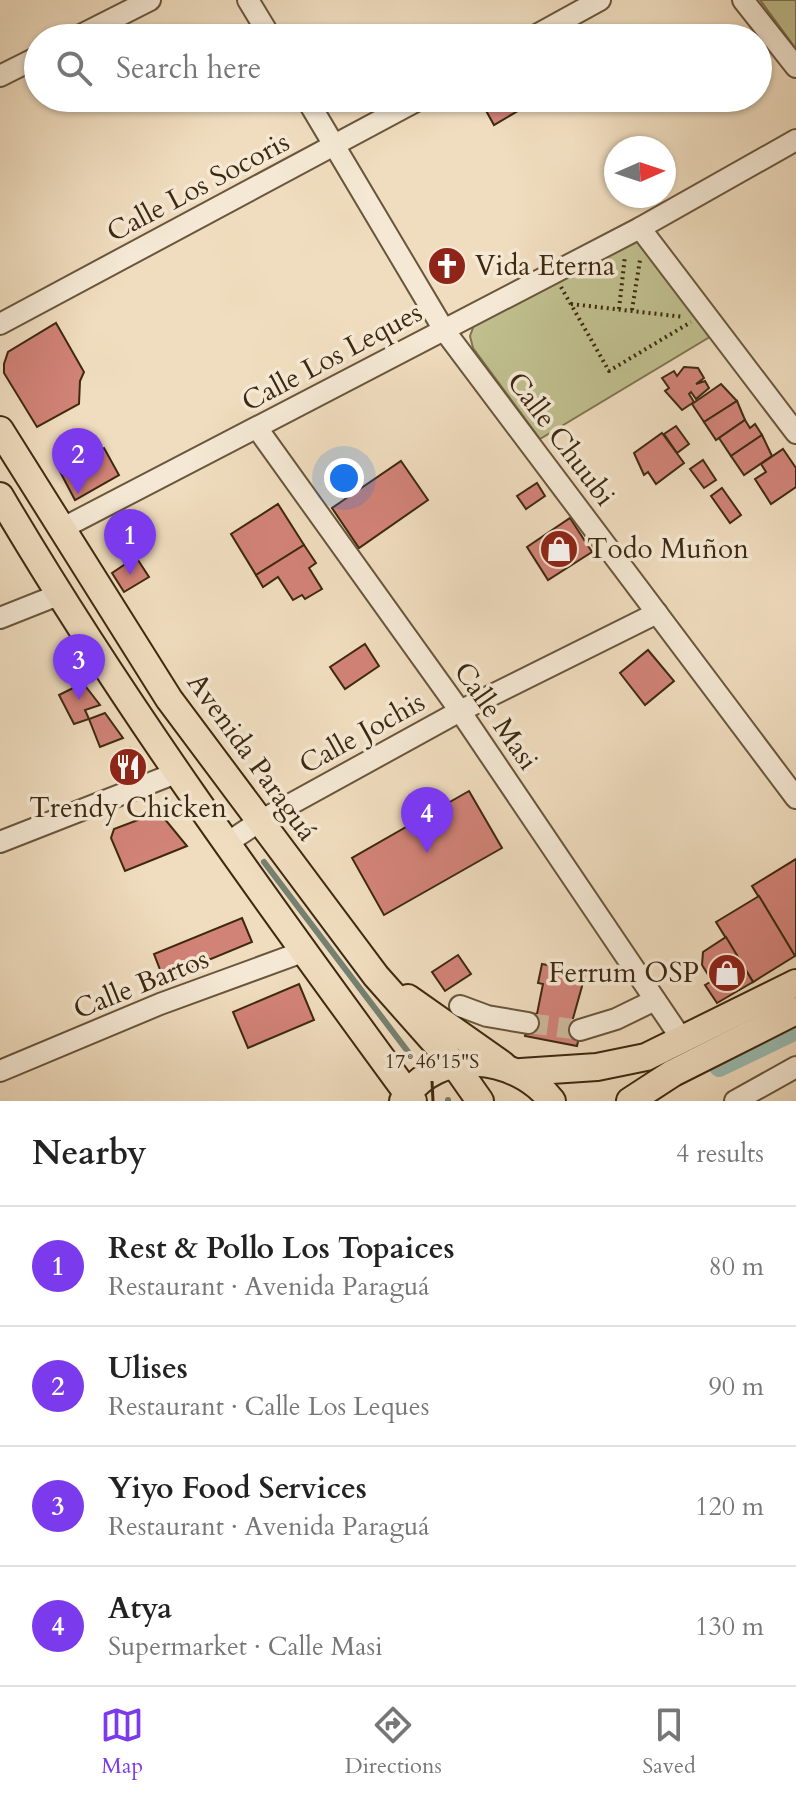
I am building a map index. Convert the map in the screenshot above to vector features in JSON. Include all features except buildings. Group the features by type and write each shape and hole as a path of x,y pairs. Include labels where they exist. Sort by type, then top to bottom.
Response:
{"main road":[{"name":"Avenida Paraguá","path":"0,430 169,699 376,976 454,1064 480,1101"},
{"path":"0,496 58,595 176,773 408,1098 429,1075 454,1064 479,1062 512,1069 597,1067 646,1057 796,983"},
{"path":"376,976 512,1069 552,1101"},
{"path":"630,1101 673,1073 796,1011"}],"street":[{"path":"103,24 150,0"},
{"path":"248,0 263,24"},
{"path":"556,24 600,0"},
{"path":"743,0 762,24"},
{"path":"772,37 796,67"},
{"path":"0,76 24,64"},
{"name":"Calle Chuubi","path":"314,112 444,330 796,798"},
{"name":"Calle Los Socoris","path":"0,324 397,112"},
{"name":"Calle Los Leques","path":"61,529 444,330 553,281 796,140"},
{"path":"640,228 796,433"},
{"name":"Calle Masi","path":"257,428 460,711 683,1041"},
{"path":"0,618 58,595"},
{"name":"Calle Jochis","path":"227,843 260,821 460,711 657,613"},
{"path":"0,842 176,773"},
{"name":"Calle Bartos","path":"0,1071 160,1004 305,951"},
{"path":"580,1030 616,1019 655,1000"},
{"path":"460,1006 487,1016 528,1023"},
{"path":"735,1101 796,1067"}],"path":[{"path":"613,257 634,251"},
{"path":"634,251 649,264"},
{"path":"619,309 621,285 634,251"},
{"path":"632,311 634,251"},
{"path":"573,278 553,281 571,304 609,371 692,319"},
{"path":"621,285 634,286"},
{"path":"571,304 692,319"},
{"path":"682,307 704,335 715,326"}],"shaded area":[{"path":"760,0 796,0 796,49"},
{"path":"638,241 713,335 540,439 473,348 470,336 474,325 625,242"}],"waterway":[{"path":"264,862 412,1057"},
{"path":"719,1067 796,1030"}],"tunnel":[{"path":"528,1023 580,1030"}],"place":[{"name":"Vida Eterna","path":"447,266"},
{"name":"Ulises","path":"78,494"},
{"name":"Todo Muñon","path":"559,549"},
{"name":"Rest & Pollo Los Topaices","path":"130,575"},
{"name":"Yiyo Food Services","path":"79,700"},
{"name":"Trendy Chicken","path":"128,767"},
{"name":"Atya","path":"427,853"},
{"name":"Ferrum OSP","path":"727,973"}]}
